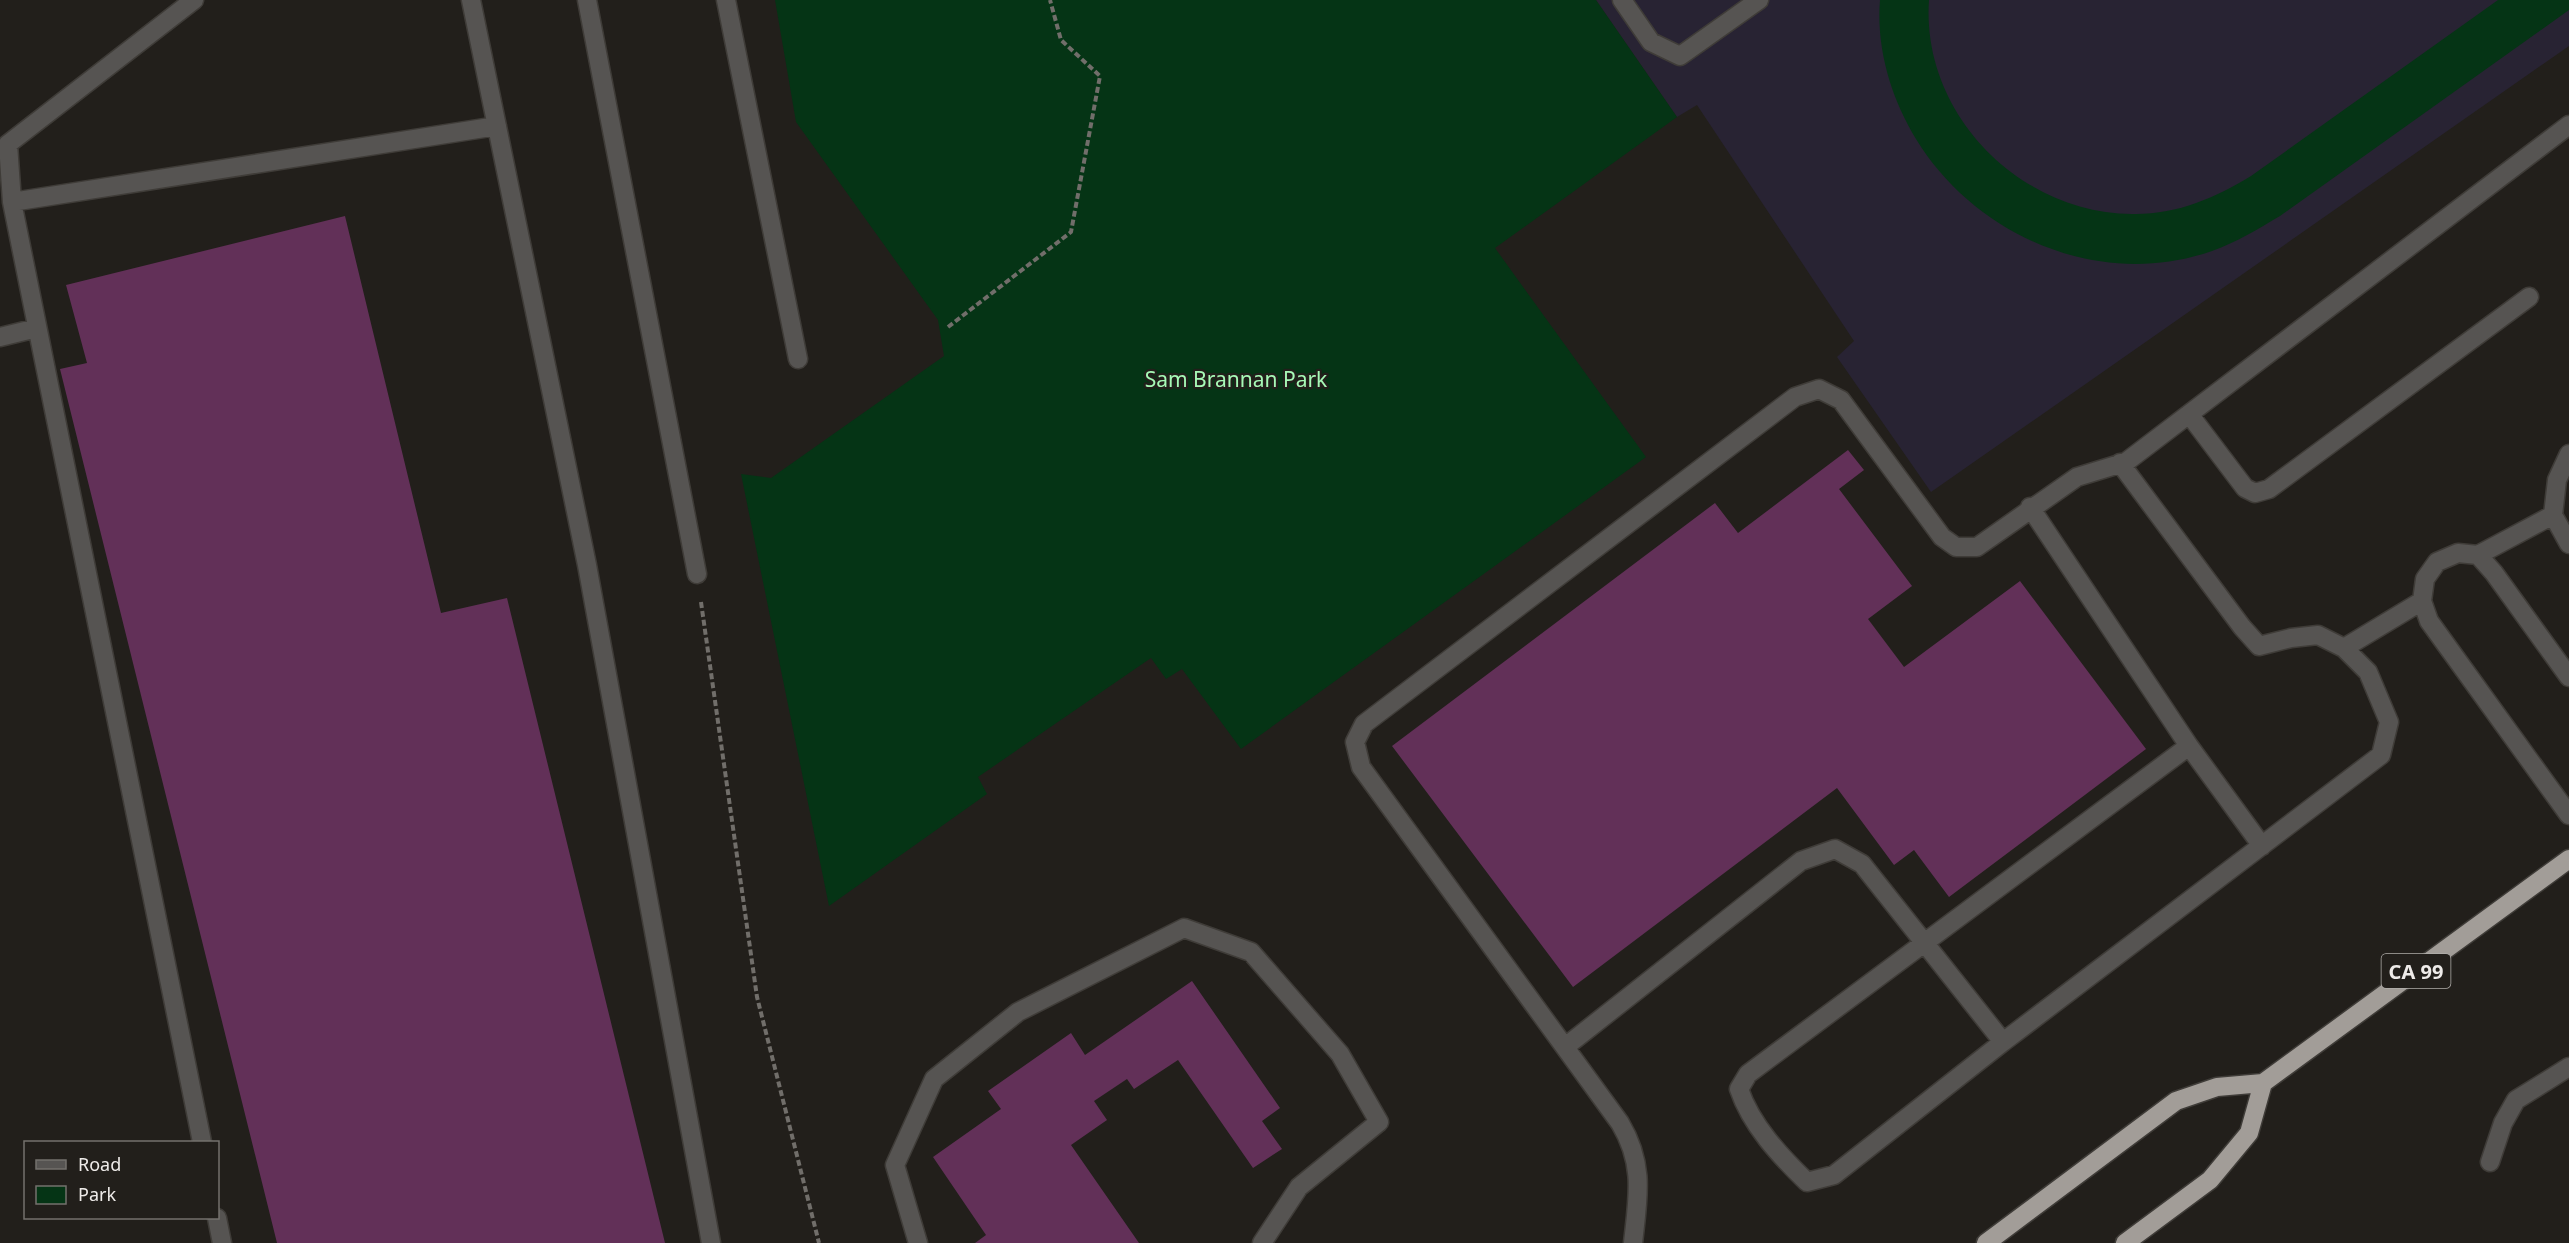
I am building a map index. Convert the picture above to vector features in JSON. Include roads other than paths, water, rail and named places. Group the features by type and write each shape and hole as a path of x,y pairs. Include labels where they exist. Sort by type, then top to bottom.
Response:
{"highway":[{"name":"CA 99","path":"2263,1083 2569,859"},
{"path":"1986,1243 2176,1101 2217,1087 2263,1083 2249,1133 2210,1180 2125,1243"}],"street":[{"path":"194,0 4,147 12,202 37,328 202,1141"},
{"path":"471,0 586,565 711,1243"},
{"path":"586,0 697,574"},
{"path":"726,0 798,359"},
{"path":"1622,0 1651,42 1680,56 1759,0"},
{"path":"12,202 497,126"},
{"path":"1633,1243 1640,1182 1631,1141 1361,767 1355,742 1364,724 1795,397 1819,389 1841,400 1942,537 1956,547 1977,547 2031,507 2077,477 2126,462 2569,126"},
{"path":"2189,414 2245,488 2255,493 2269,489 2529,297"},
{"path":"0,337 37,328"},
{"path":"2569,454 2557,480 2553,515 2569,544"},
{"path":"2120,463 2241,627 2259,646 2291,638 2318,635 2344,648 2368,672 2389,722 2381,755 2003,1042 1834,1175 1807,1182 1791,1166 1746,1110 1739,1089 1748,1074 1923,941 2189,746"},
{"path":"2031,507 2189,746 2262,846"},
{"path":"2553,515 2478,555 2458,554 2437,562 2425,579 2422,601 2429,621 2569,815"},
{"path":"2478,555 2494,573 2569,676"},
{"path":"2344,648 2422,601"},
{"path":"1565,1047 1801,861 1835,849 1862,864 2003,1042"},
{"path":"918,1243 895,1165 934,1079 1018,1012 1184,928 1251,952 1340,1054 1379,1122 1299,1187 1262,1243"},
{"path":"2490,1162 2503,1123 2517,1100 2569,1067"},
{"path":"217,1219 222,1243"}],"park label":[{"name":"Sam Brannan Park","path":"1236,379"}]}
